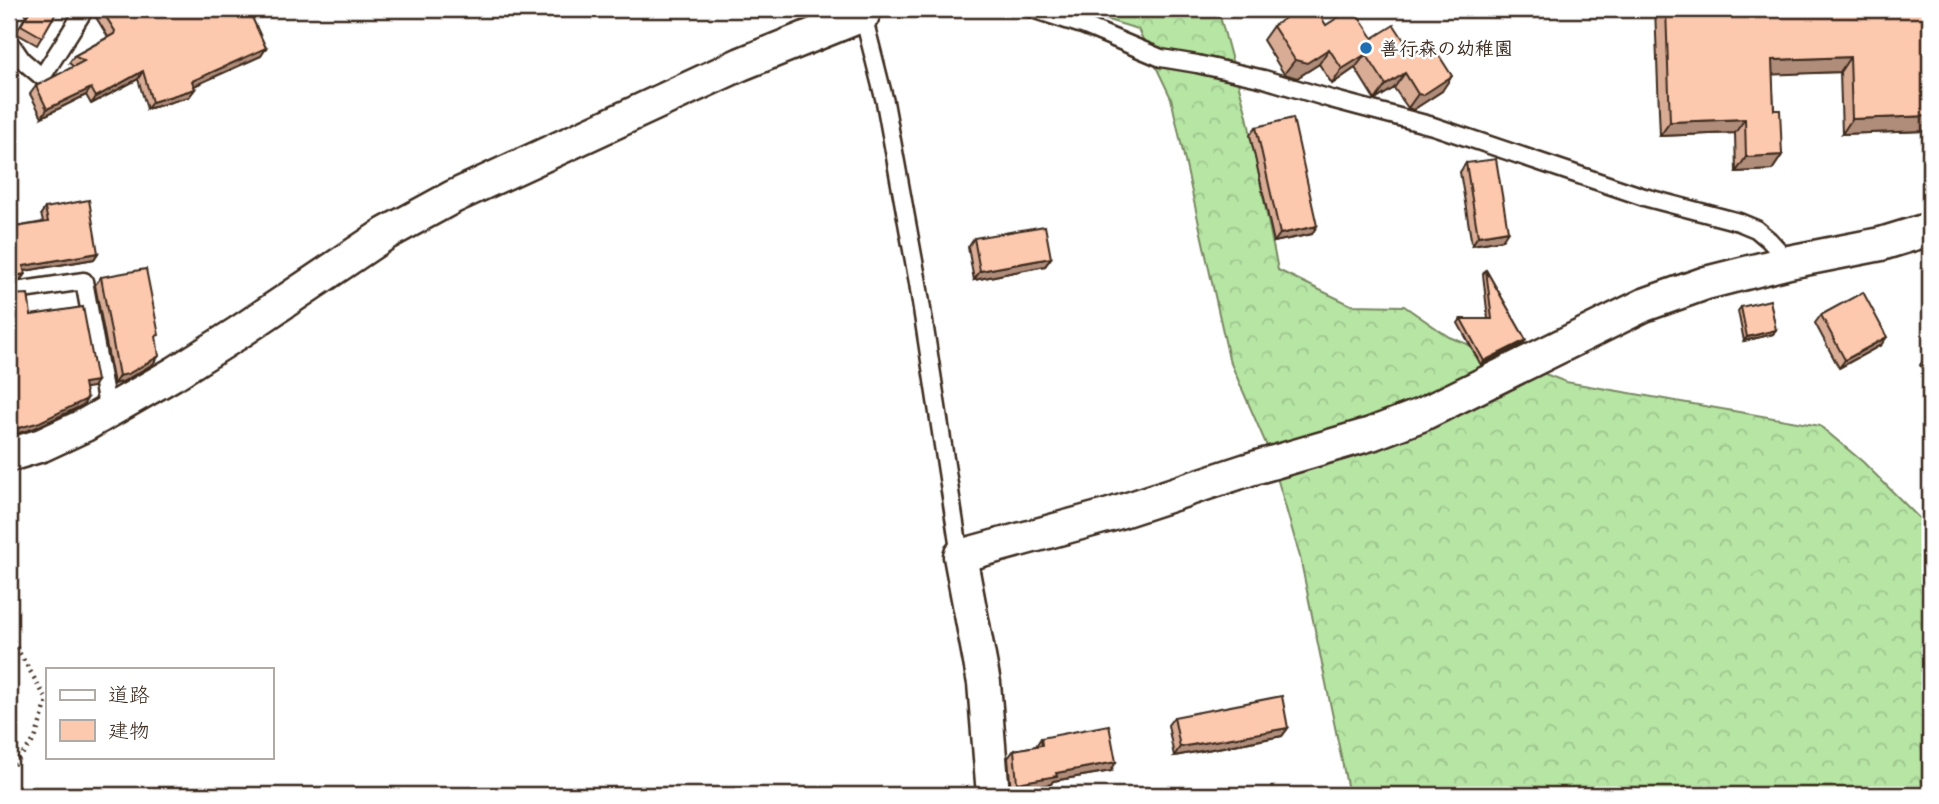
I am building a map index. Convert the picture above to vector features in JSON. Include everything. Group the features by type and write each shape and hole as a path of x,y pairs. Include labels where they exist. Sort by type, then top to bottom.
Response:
{"street":[{"path":"9,455 41,446 175,373 384,234 453,197 741,64 863,12"},
{"path":"993,795 984,683 960,556 1110,515 1247,470 1371,434 1421,415 1644,305 1706,283 1788,262 1881,244 1930,229"}],"lane":[{"path":"9,41 22,61 42,78 85,9"},
{"path":"1032,9 1085,26 1161,58 1264,79 1433,126 1644,197 1739,222 1756,229 1788,262"},
{"path":"863,12 885,102 918,283 960,556"},
{"path":"9,292 84,281 108,411"}],"path":[{"path":"9,635 46,698"},
{"path":"9,770 35,739 46,703"}],"green space":[{"path":"1071,9 1218,9 1247,116 1278,270 1351,305 1404,306 1449,337 1566,382 1820,426 1863,462 1930,529 1930,795 1349,795 1300,557 1270,453 1229,359 1171,98 1138,29"}],"building":[{"path":"31,9 58,9 42,37 21,25"},
{"path":"101,9 251,9 250,13 266,48 192,81 195,89 152,102 143,71 96,97 91,88 47,109 36,86 84,61 74,56 114,34 115,31"},
{"path":"1299,9 1316,9 1326,25 1354,9 1373,38 1394,25 1413,54 1431,43 1452,76 1423,95 1418,94 1405,73 1386,85 1366,54 1342,69 1329,49 1307,63 1295,60 1273,26"},
{"path":"1666,9 1930,9 1930,116 1852,119 1850,57 1772,60 1774,110 1780,110 1782,155 1746,157 1745,119 1670,122"},
{"path":"1293,118 1317,226 1280,234 1256,127"},
{"path":"1496,159 1508,231 1478,236 1466,163"},
{"path":"89,200 98,253 23,266 25,274 9,277 9,228 48,222 45,208"},
{"path":"1045,226 1051,258 980,271 974,238"},
{"path":"146,269 159,335 156,336 159,356 128,374 119,376 101,277"},
{"path":"1486,270 1526,340 1484,361 1461,319 1492,319"},
{"path":"1863,292 1887,337 1845,360 1821,315"},
{"path":"28,294 31,315 83,307 97,381 84,383 87,399 40,422 9,431 9,295"},
{"path":"1770,300 1776,330 1747,337 1741,307"},
{"path":"1930,357 1930,373 1923,361"},
{"path":"1282,696 1288,728 1180,747 1174,717"},
{"path":"1109,725 1116,762 1017,783 1014,750 1042,745 1041,738"}],"place":[{"name":"善行森の幼稚園","path":"1366,48"}]}
